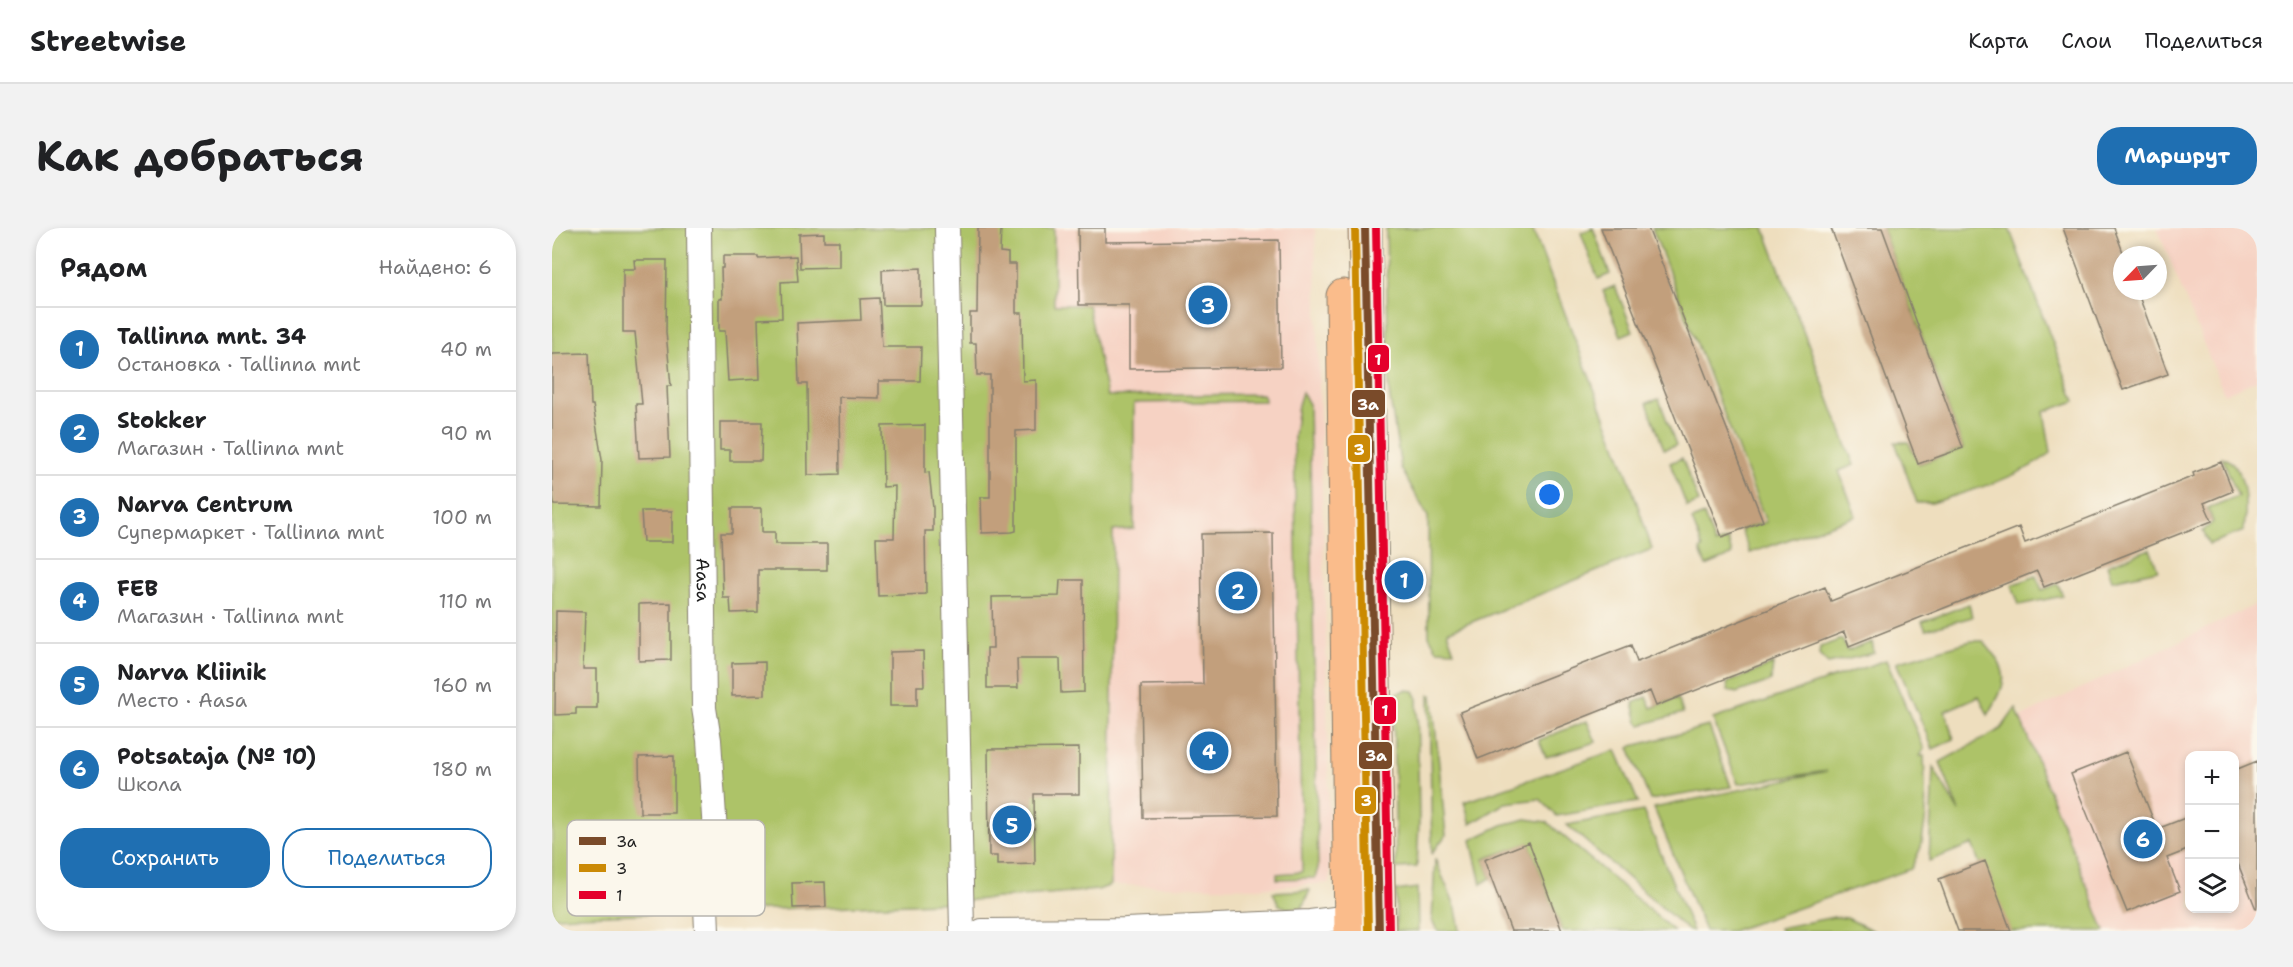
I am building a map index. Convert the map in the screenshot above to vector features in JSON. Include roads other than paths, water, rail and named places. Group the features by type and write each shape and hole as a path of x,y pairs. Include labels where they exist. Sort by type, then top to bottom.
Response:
{"highway":[{"path":"1342,228 1360,926"},
{"path":"1360,926 1365,228"}],"street":[{"name":"Aasa","path":"699,228 704,708 709,740 714,820"},
{"path":"947,228 962,931"},
{"name":"Aasa","path":"706,916 707,931"},
{"path":"982,931 1310,922 1360,926"}],"place":[{"name":"Narva Centrum","path":"1208,305"},
{"name":"Tallinna mnt. 34","path":"1404,580"},
{"name":"Stokker","path":"1238,591"},
{"name":"FEB","path":"1209,751"},
{"name":"Narva Kliinik","path":"1012,825"},
{"name":"Potsataja (№ 10)","path":"2143,839"}]}
